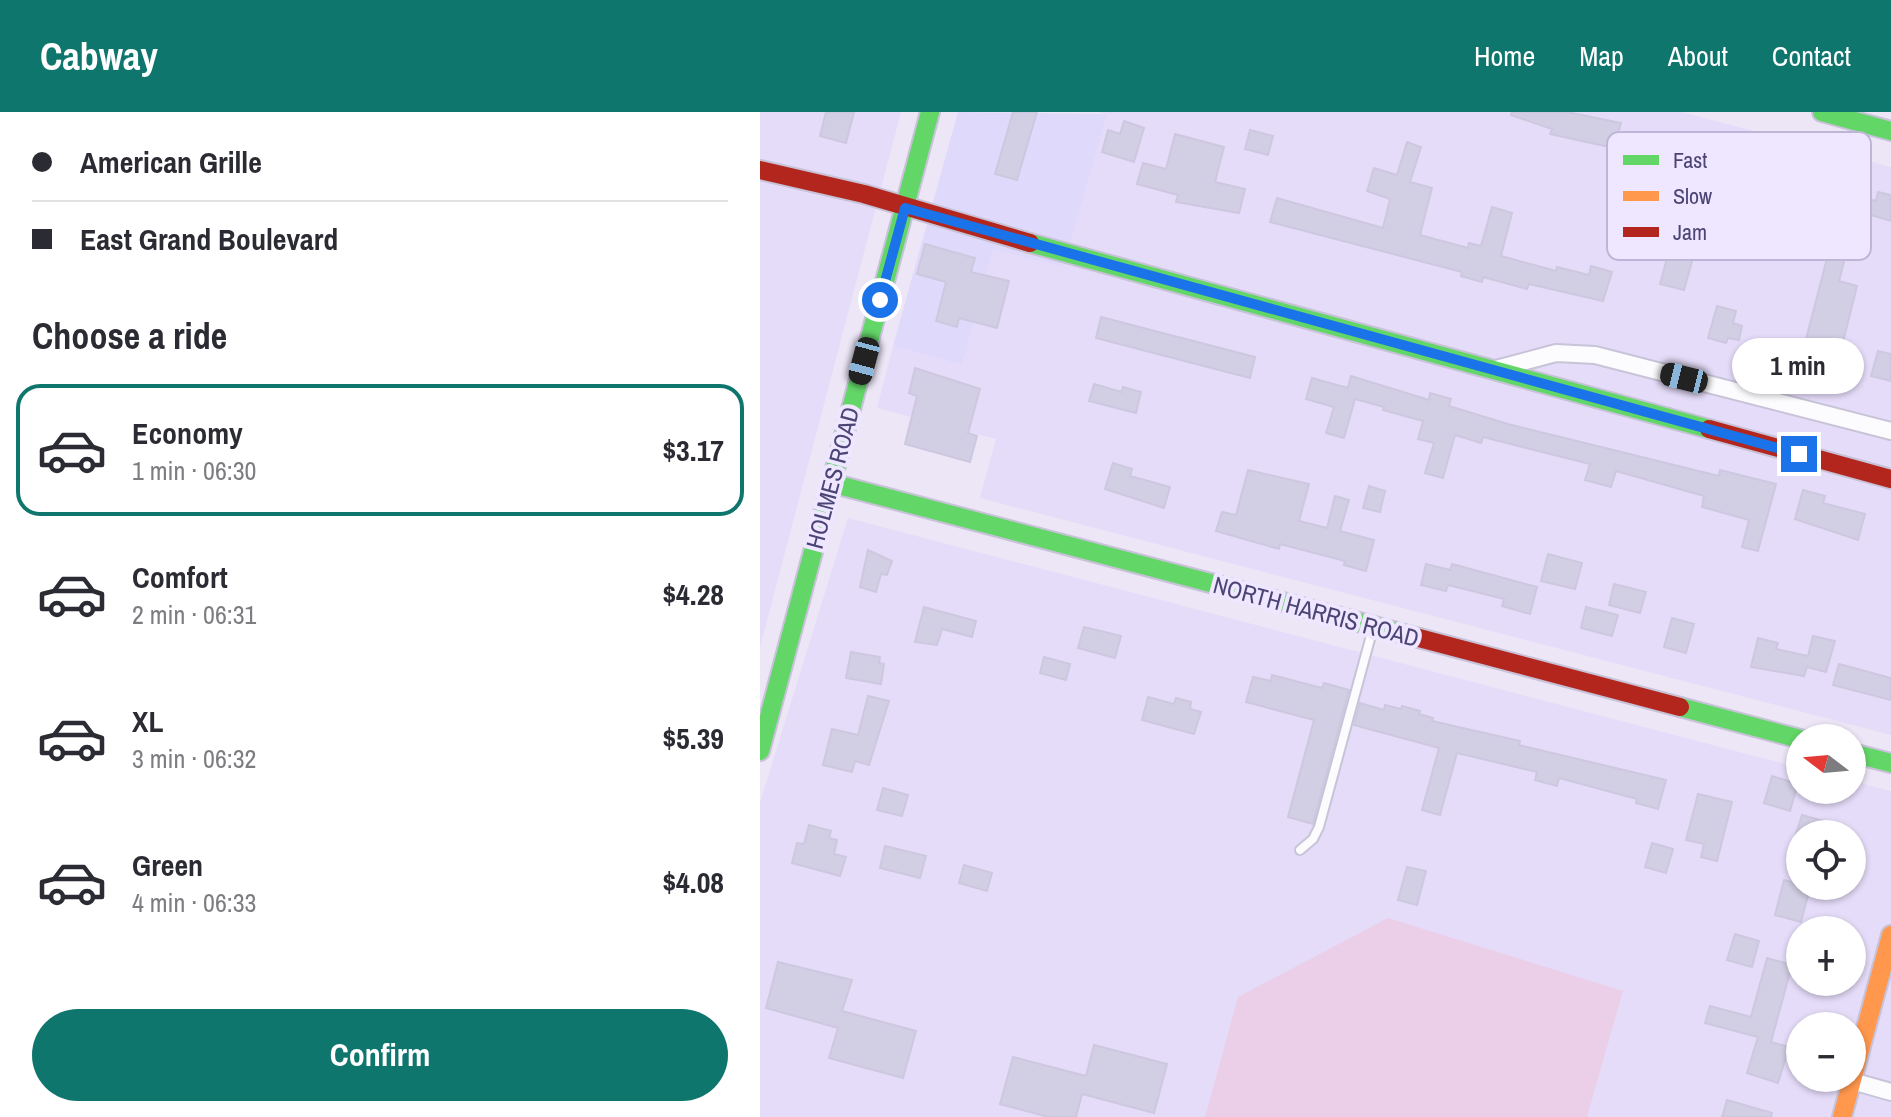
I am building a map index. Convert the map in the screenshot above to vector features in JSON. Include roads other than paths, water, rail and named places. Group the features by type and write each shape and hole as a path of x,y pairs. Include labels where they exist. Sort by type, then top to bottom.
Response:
{"street":[{"name":"HOLMES ROAD","path":"760,751 930,112"},
{"path":"1822,112 1891,131"},
{"path":"760,170 864,194 905,208 1891,479"},
{"path":"1491,370 1556,353 1595,355 1891,431"},
{"name":"NORTH HARRIS ROAD","path":"831,483 1786,735"},
{"path":"1866,757 1891,763"},
{"path":"1866,1029 1891,935"},
{"path":"1866,1085 1891,1092"},
{"path":"1842,1117 1849,1092"}],"lane":[{"path":"1300,850 1313,839 1319,827 1374,627"}]}
